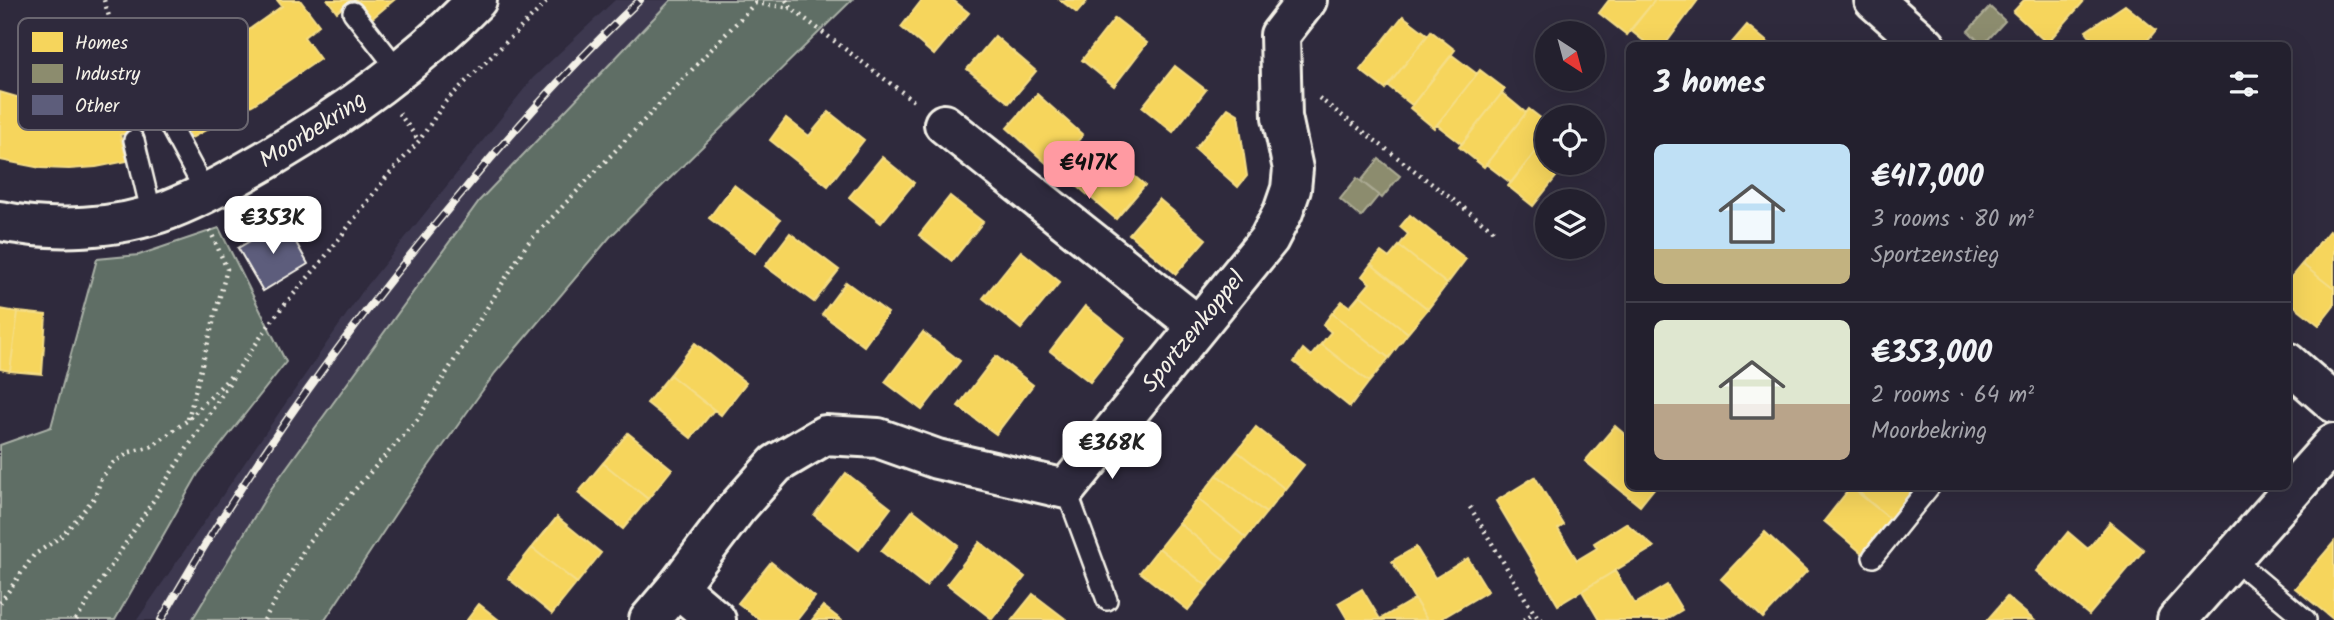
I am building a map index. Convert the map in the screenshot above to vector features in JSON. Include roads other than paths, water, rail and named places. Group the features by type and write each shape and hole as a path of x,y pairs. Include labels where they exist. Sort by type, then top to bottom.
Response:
{"street":[{"name":"Moorbekring","path":"0,221 45,226 110,224 152,215 201,195 306,136 356,104 431,44 477,0"},
{"name":"Sportzenkoppel","path":"1066,489 1269,239 1283,212 1291,189 1293,169 1282,117 1280,34 1307,0"},
{"path":"1874,0 1921,42"},
{"path":"944,124 1197,325"},
{"path":"2291,365 2334,403"},
{"path":"649,620 736,509 776,464 825,435 878,438 937,459 1066,489"},
{"path":"2177,620 2334,443"},
{"path":"677,587 716,620"}],"lane":[{"path":"353,12 399,71"},
{"path":"172,130 201,195"},
{"path":"134,140 152,215"},
{"path":"1066,489 1107,600"},
{"path":"1873,557 1927,490"},
{"path":"2232,558 2306,620"}],"railway":[{"path":"161,620 263,454 378,296 525,119 640,0"}]}
